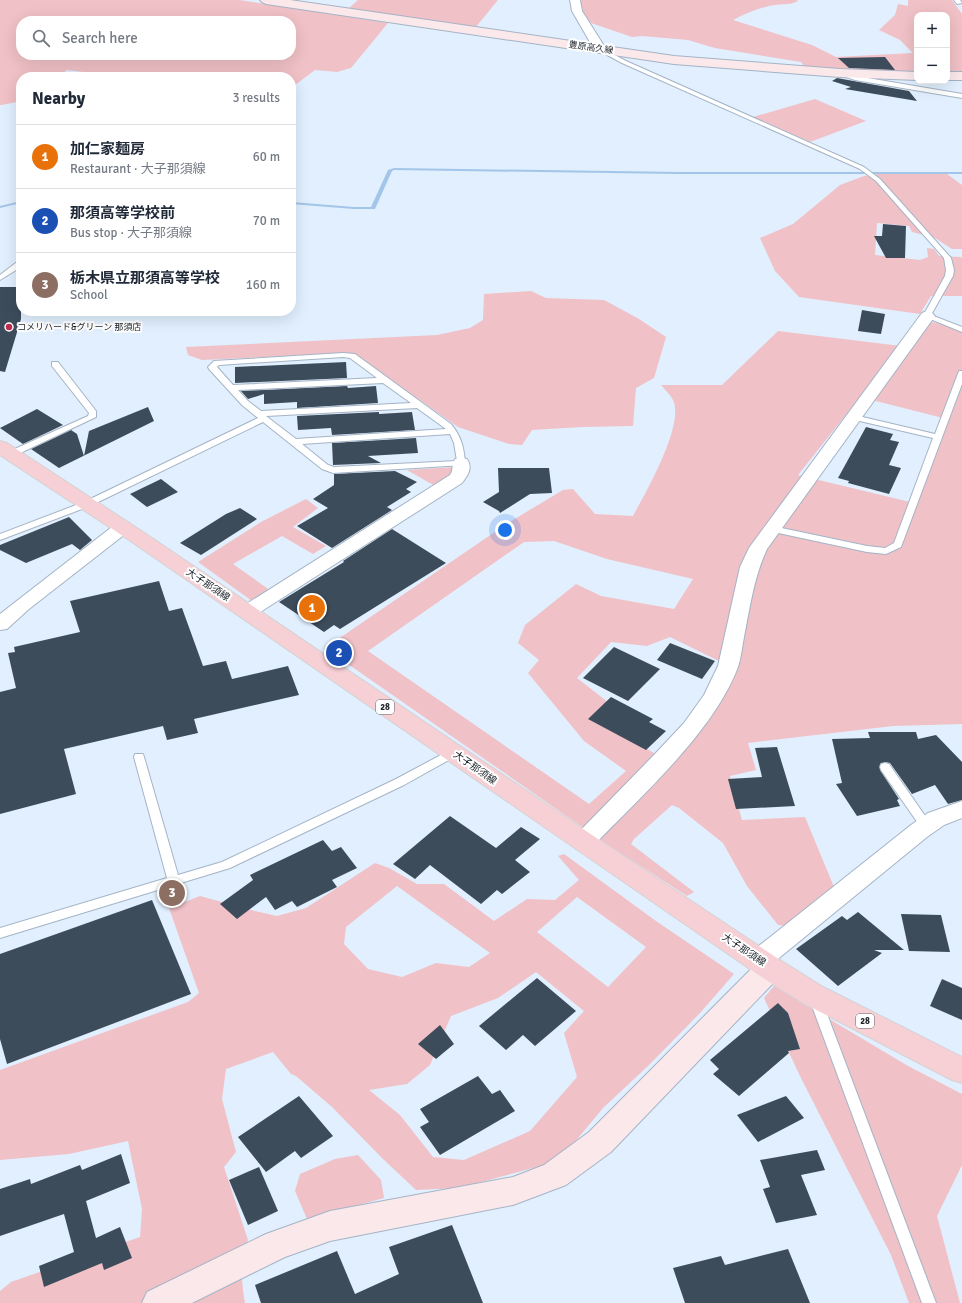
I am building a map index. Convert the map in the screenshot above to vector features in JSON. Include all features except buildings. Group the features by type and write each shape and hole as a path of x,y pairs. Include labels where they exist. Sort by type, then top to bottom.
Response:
{"main road":[{"name":"豊原高久線","path":"266,0 600,49 711,63 840,74 914,76"},
{"path":"950,76 962,76"},
{"name":"大子那須線","path":"5,451 123,527 452,753 764,964 813,995 962,1071"},
{"path":"158,1303 277,1245 330,1226 513,1191 555,1175 600,1142 764,964"}],"street":[{"path":"575,0 577,11 600,49"},
{"path":"583,842 661,762 691,728 713,698 728,666 750,567 758,548 927,316"},
{"path":"247,612 456,480 460,472 461,463"},
{"path":"0,624 22,605 123,527"},
{"path":"764,964 926,826 936,819 962,809"}],"lane":[{"path":"600,49 631,65 862,168 871,174 947,258 950,270 949,276 927,316 962,330"},
{"path":"840,74 855,78 962,96"},
{"path":"0,278 16,267"},
{"path":"343,355 352,356 385,380 453,430 457,435 460,446 461,463 333,470 325,468 261,416 231,388 212,367 217,362 343,355"},
{"path":"5,451 92,417 94,413 55,364"},
{"path":"772,529 867,549 886,551 898,545 962,373"},
{"path":"231,388 385,380"},
{"path":"0,537 87,504 261,416 419,405"},
{"path":"854,417 938,437"},
{"path":"294,442 453,430"},
{"path":"0,933 226,864 400,782 452,753"},
{"path":"139,757 174,881"},
{"path":"885,767 926,826"},
{"path":"813,995 929,1303"}],"shaded area":[{"path":"0,0 239,0 388,23 351,68 337,72 315,70 296,84 296,72 83,72 67,70 64,72 16,72 16,102 0,105"},
{"path":"358,0 498,0 475,28 348,9"},
{"path":"580,0 797,0 798,1 795,3 773,5 760,9 733,20 812,45 836,57 913,53 900,40 879,30 895,15 898,4 908,6 908,0 952,0 962,14 962,71 950,71 950,12 914,12 914,72 806,68 801,62 715,48 688,40 642,36 632,37 591,23 581,10"},
{"path":"815,99 866,121 810,142 753,117"},
{"path":"885,173 947,174 962,185 962,249 952,249 935,238 912,232 909,226 877,223 875,255 920,260 928,257 927,248 934,249 939,256 961,257 962,296 931,296 920,314 799,297 775,271 760,238 793,224 840,185 864,176"},
{"path":"531,291 546,298 604,300 639,319 666,337 654,378 636,388 633,426 532,430 522,445 509,444 458,427 353,353 202,360 188,355 186,347 437,335 470,328 483,320 484,294"},
{"path":"932,322 962,329 962,724 893,726 748,743 756,770 730,776 742,820 805,817 834,887 787,926 778,925 747,886 723,843 679,808 672,805 634,839 631,844 694,892 687,896 608,845 325,648 508,523 563,490 573,489 595,514 633,516 655,475 674,425 675,411 673,400 661,385 722,385 778,331 909,347","holes":["860,397 947,419 910,502 798,475","554,541 607,559 693,579 674,609 601,596 576,584 525,625 518,643 539,660 528,673 584,741 626,771 589,804 368,651 524,542","670,637 719,661 732,674 668,762 614,728 609,703 577,678 611,642 647,646"]},
{"path":"454,467 451,478 435,486 407,470"},
{"path":"306,499 318,508 293,527 326,546 313,554 282,536 233,564 271,591 252,601 198,562 261,522"},
{"path":"564,854 656,921 734,974 700,1013 650,1064 603,1108 559,1161 459,1188 416,1190 332,1107 296,1076 291,1074 273,1052 226,1069 222,1099 236,1152 224,1167 248,1240 242,1263 245,1303 0,1303 0,1291 11,1282 140,1237 142,1209 128,1141 69,1154 0,1160 0,1070 188,1002 199,993 169,908 200,896 277,916 306,908 375,863 389,868 417,884 444,884 494,921 527,899 555,900 579,880 558,856","holes":["397,886 490,953 469,967 436,963 402,977 368,969 344,944 346,927","577,897 646,947 608,987 537,932","536,972 584,1011 564,1033 577,1077 530,1131 464,1160 433,1157 400,1115 369,1090 407,1084 430,1065 451,1016 498,998"]},
{"path":"774,986 908,1066 962,1094 962,1165 937,1216 960,1303 909,1303 891,1255 799,1074 764,998"},
{"path":"358,1155 381,1180 384,1198 307,1219 295,1191 300,1174 335,1159"}],"waterway":[{"path":"296,203 373,208 390,170 394,169 678,173 962,173"},
{"path":"0,207 16,203"}],"place":[{"name":"コメリハード&グリーン 那須店","path":"9,327"},
{"name":"加仁家麺房","path":"312,608"},
{"name":"那須高等学校前","path":"339,653"},
{"name":"栃木県立那須高等学校","path":"172,893"}]}
